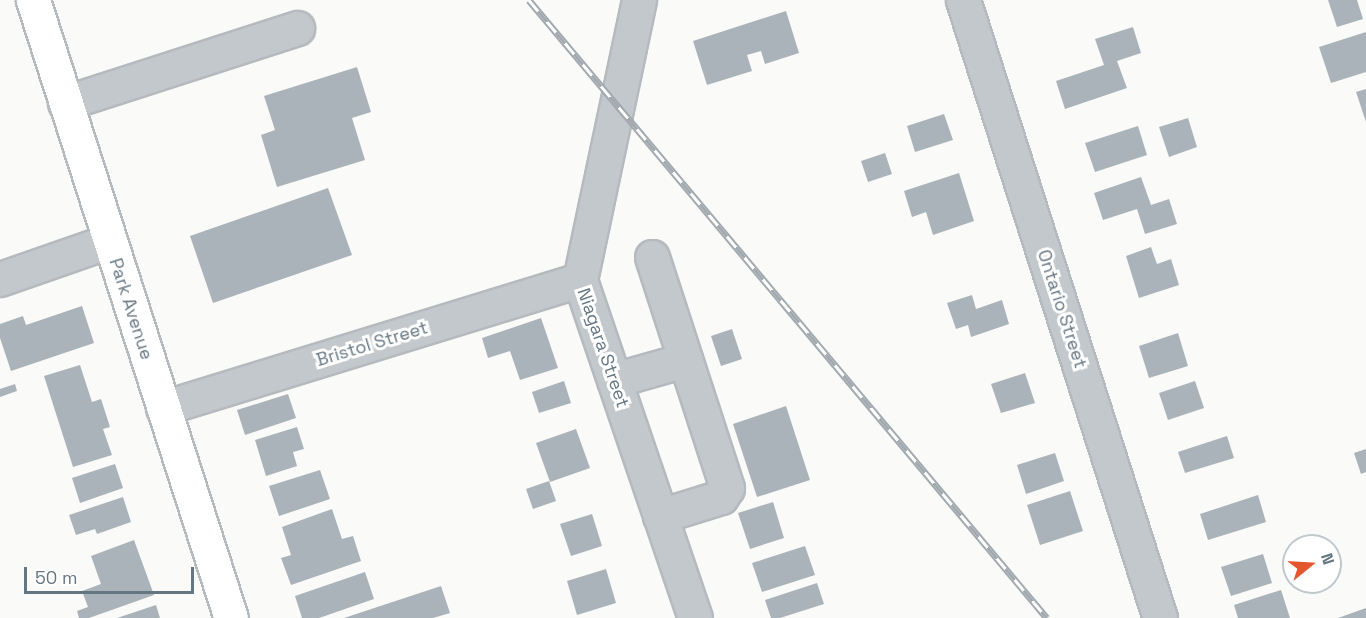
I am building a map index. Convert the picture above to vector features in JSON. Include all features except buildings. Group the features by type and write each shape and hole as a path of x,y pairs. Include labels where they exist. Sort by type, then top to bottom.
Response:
{"main road":[{"name":"Park Avenue","path":"33,0 231,618"}],"street":[{"name":"Niagara Street","path":"639,0 580,280 695,618"},
{"name":"Ontario Street","path":"963,0 1160,618"},
{"path":"65,103 297,28"},
{"path":"0,279 109,241"},
{"path":"652,257 727,488 721,497 660,516"},
{"name":"Bristol Street","path":"163,408 580,280"},
{"path":"614,381 685,360"}],"railway":[{"path":"529,0 1047,618"}]}
